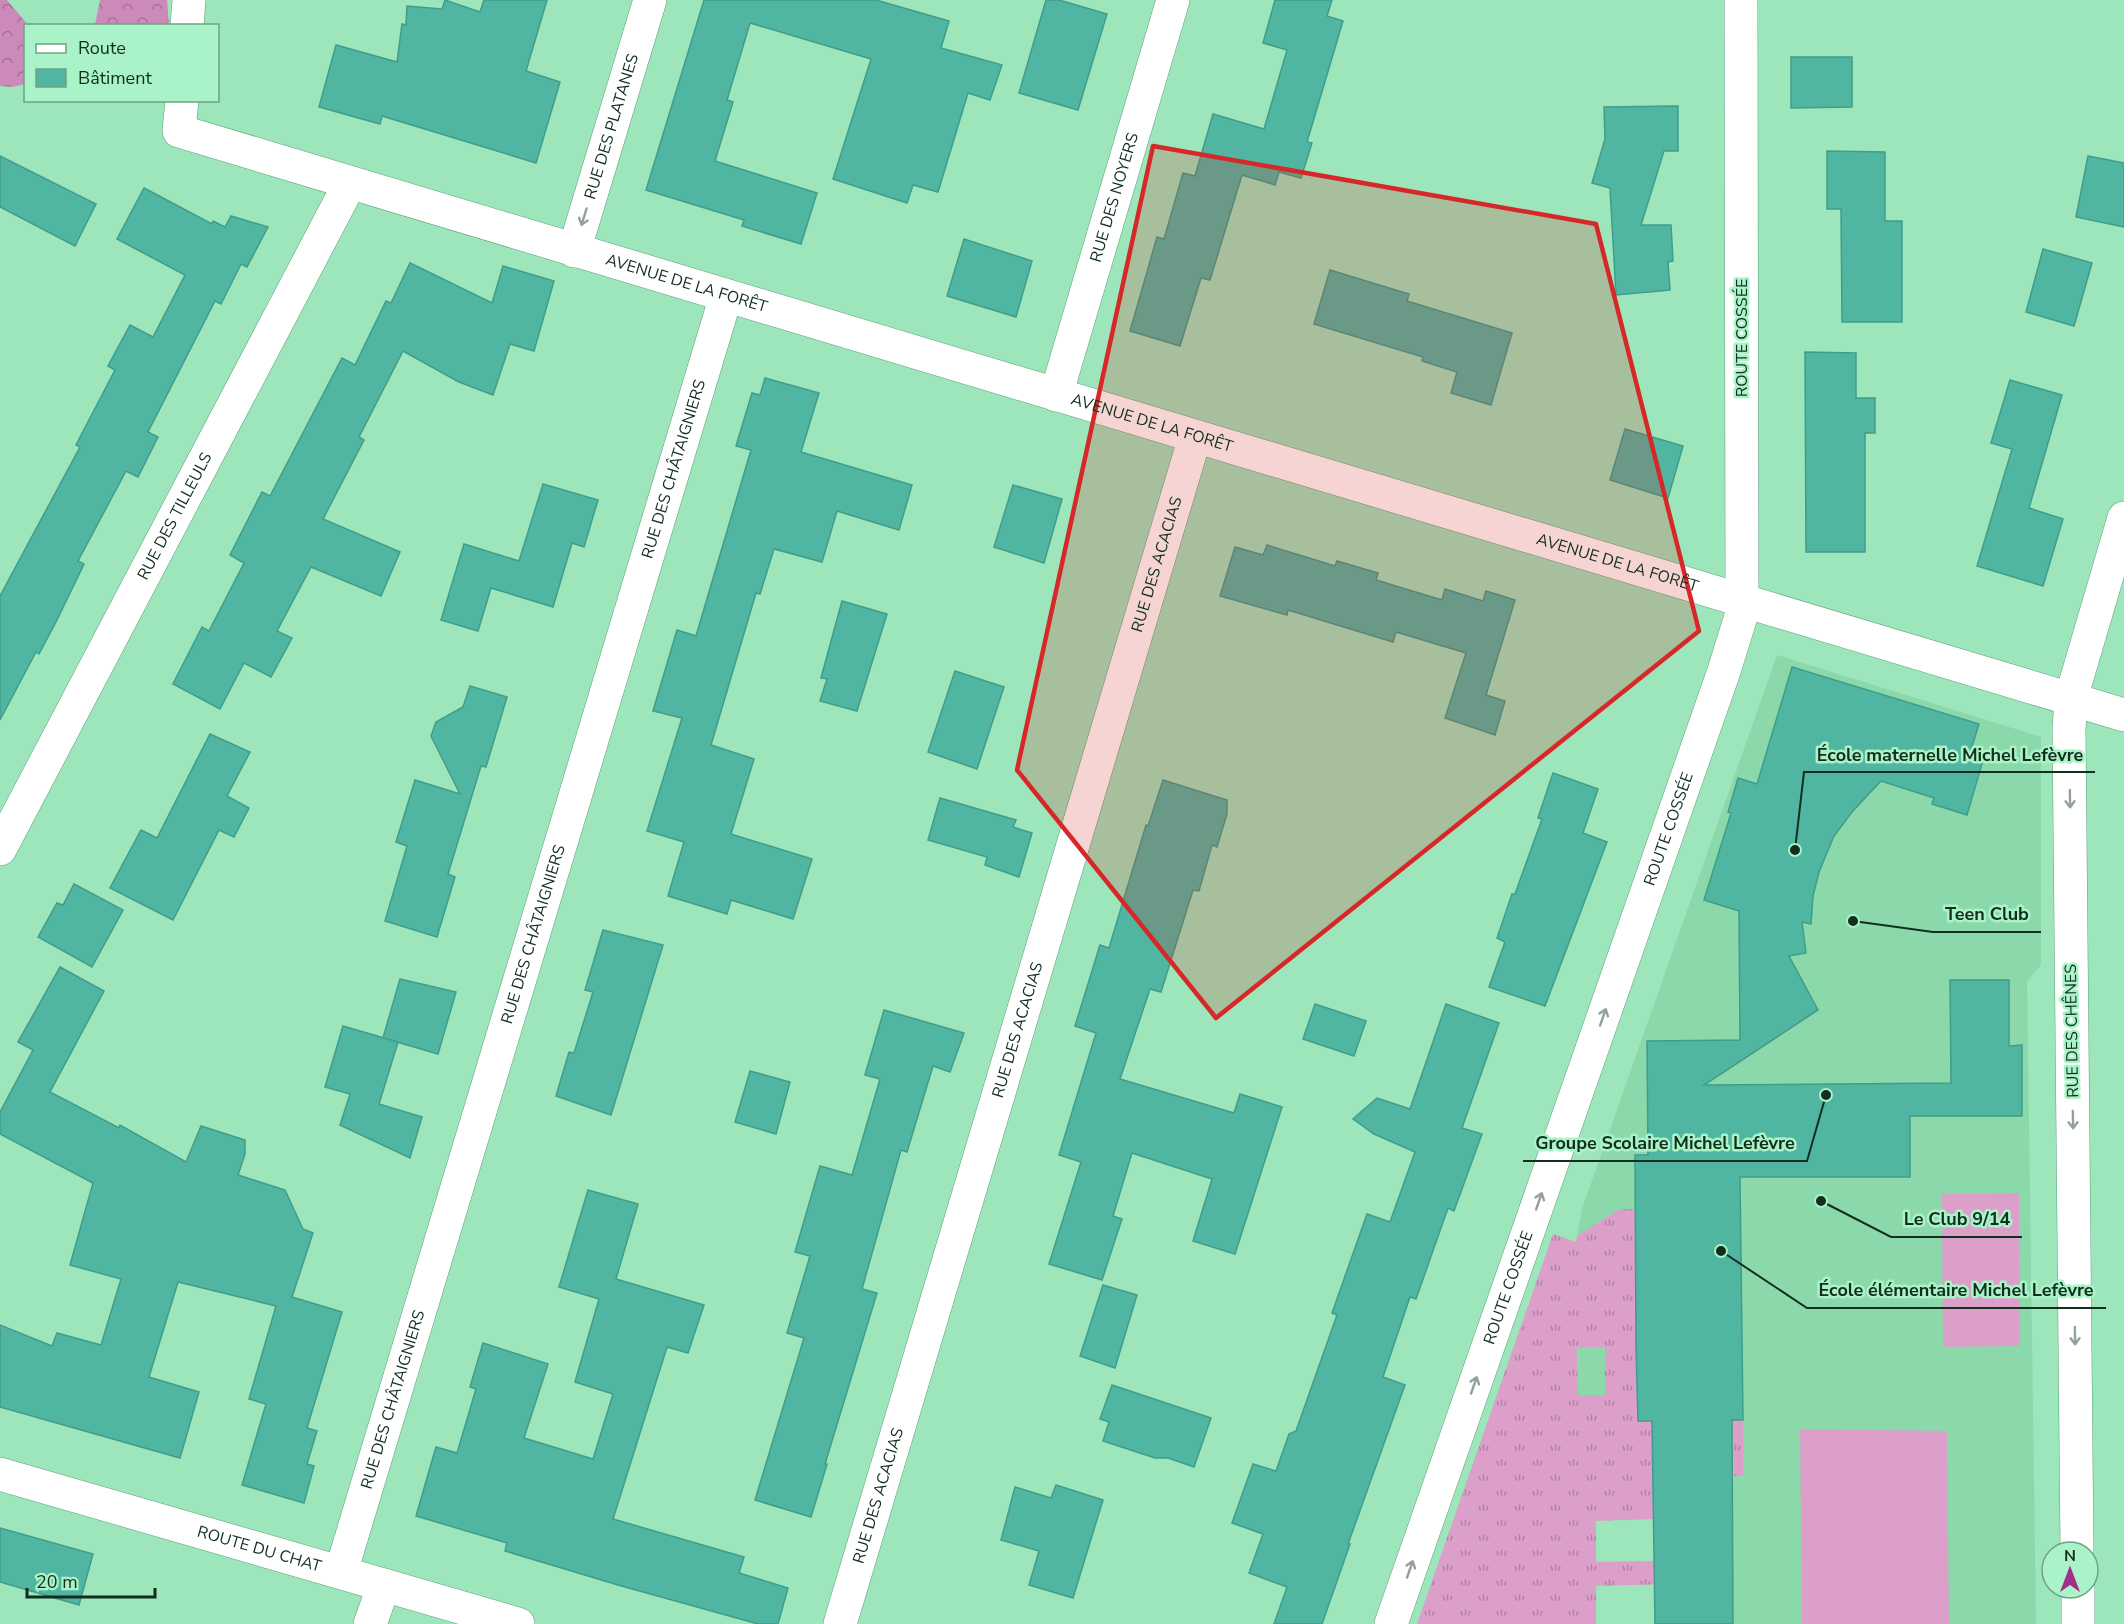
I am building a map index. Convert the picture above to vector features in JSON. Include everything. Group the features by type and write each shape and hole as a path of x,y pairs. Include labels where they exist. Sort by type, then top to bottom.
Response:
{"street":[{"path":"187,24 189,0"},
{"name":"RUE DES PLATANES","path":"574,251 650,0"},
{"name":"RUE DES NOYERS","path":"1056,395 1173,0"},
{"name":"ROUTE COSSÉE","path":"1391,1624 1739,624 1742,600 1741,0"},
{"name":"AVENUE DE LA FORÊT","path":"180,116 350,183 2124,715"},
{"name":"RUE DES TILLEULS","path":"0,849 350,183"},
{"name":"RUE DES CHÂTAIGNIERS","path":"341,1572 726,296"},
{"name":"RUE DES ACACIAS","path":"840,1624 1195,437"},
{"name":"RUE DES CHÊNES","path":"2078,1540 2069,730 2071,698 2124,518"},
{"name":"ROUTE DU CHAT","path":"0,1474 518,1624"},
{"path":"370,1624 384,1585"},
{"path":"2078,1600 2078,1624"}],"highlighted area":[{"path":"1153,146 1596,224 1699,631 1216,1018 1017,770"}],"shaded area":[{"path":"1777,655 2041,737 2041,965 2027,981 2036,1624 1733,1624 1732,1476 1743,1476 1743,1420 1638,1421 1578,1395 1576,1242 1582,1209"}],"green space":[{"path":"0,0 7,0 27,24 24,24 24,84 12,87 0,86"},
{"path":"100,0 167,0 169,24 95,24"},
{"path":"2019,1193 2020,1346 1943,1347 1942,1194"},
{"path":"1620,1209 1635,1209 1638,1421 1743,1420 1743,1476 1732,1476 1655,1519 1596,1521 1596,1562 1654,1561 1668,1584 1596,1586 1596,1624 1417,1624 1553,1234 1576,1242 1577,1236","holes":["1577,1347 1605,1347 1605,1395 1578,1395"]},
{"path":"1800,1429 1947,1431 1949,1624 1802,1624"}],"building":[{"path":"445,0 480,12 484,0 547,0 526,71 560,82 536,163 382,116 380,124 319,107 336,45 397,62 402,24 406,25 407,6 442,9"},
{"path":"704,0 876,0 949,21 941,48 1002,65 990,100 968,93 938,192 913,185 907,203 833,179 871,59 750,23 727,100 733,102 715,161 817,193 801,244 742,226 744,220 646,190"},
{"path":"1046,0 1059,0 1107,14 1078,110 1019,93"},
{"path":"1275,0 1332,0 1327,16 1343,21 1307,142 1312,143 1301,178 1279,172 1275,185 1242,175 1210,280 1201,278 1180,346 1130,331 1157,237 1164,239 1183,173 1195,176 1213,114 1264,129 1287,50 1263,43"},
{"path":"1791,57 1852,57 1852,107 1791,108"},
{"path":"1678,106 1678,151 1664,151 1641,225 1671,225 1673,261 1668,262 1670,290 1616,295 1610,188 1592,183 1605,139 1604,107"},
{"path":"1827,151 1885,152 1885,221 1902,221 1902,322 1842,322 1841,209 1827,209"},
{"path":"0,156 96,204 75,246 0,207"},
{"path":"2088,156 2124,163 2124,227 2076,217"},
{"path":"144,188 212,224 213,221 225,227 231,216 268,227 247,267 241,264 221,304 215,301 148,432 158,437 138,477 126,471 78,561 84,564 56,622 39,654 36,652 0,720 0,596 80,447 76,445 115,370 108,366 130,325 153,337 185,275 117,239"},
{"path":"964,239 1032,261 1016,317 947,296"},
{"path":"2043,249 2092,263 2074,326 2026,312"},
{"path":"410,263 492,303 503,266 554,281 534,351 510,344 493,395 459,382 403,351 359,437 364,440 323,519 400,552 381,596 311,567 277,631 292,638 271,677 244,663 220,709 173,684 202,627 209,631 244,563 230,555 262,492 270,496 342,358 355,365 386,301 391,303"},
{"path":"1330,270 1409,294 1407,301 1512,333 1491,405 1451,393 1457,372 1422,361 1423,357 1314,324"},
{"path":"1805,352 1856,353 1856,398 1875,398 1875,433 1865,433 1865,552 1806,552"},
{"path":"765,378 819,393 801,452 912,485 899,530 837,511 822,562 774,549 760,594 756,593 711,745 754,759 731,834 812,859 793,919 731,900 727,914 668,896 684,842 647,831 682,718 653,711 677,630 696,636 751,450 736,446 752,393 760,395"},
{"path":"2010,380 2062,395 2029,508 2063,519 2043,586 1977,566 2012,449 1991,443"},
{"path":"1625,429 1683,446 1668,498 1610,480"},
{"path":"543,484 598,500 584,547 572,543 553,607 491,588 478,631 441,620 464,544 519,561"},
{"path":"1013,485 1062,499 1044,563 994,547"},
{"path":"1267,545 1335,566 1337,561 1378,573 1376,580 1442,600 1445,589 1483,601 1486,591 1515,600 1486,695 1505,701 1495,735 1445,718 1466,653 1396,632 1393,642 1288,610 1287,615 1220,596 1235,547 1263,555"},
{"path":"842,601 887,614 857,711 820,701 827,679 821,678"},
{"path":"1792,667 1979,724 1970,753 1984,757 1967,815 1932,804 1934,798 1881,781 1852,812 1834,836 1819,872 1813,896 1811,924 1802,922 1806,953 1789,956 1818,1010 1704,1085 1951,1083 1950,980 2009,980 2009,1046 2022,1045 2022,1116 1910,1116 1910,1177 1740,1177 1743,1420 1732,1420 1733,1624 1655,1624 1652,1421 1638,1421 1636,1347 1635,1155 1648,1155 1647,1041 1740,1040 1739,911 1704,900 1731,813 1728,812 1738,778 1757,784"},
{"path":"955,671 1004,687 977,769 928,752"},
{"path":"470,686 507,697 486,767 481,766 448,874 455,877 437,937 385,921 407,846 396,842 415,780 460,794 431,736 436,722 463,707"},
{"path":"210,734 250,752 227,796 249,808 234,837 219,830 173,920 110,888 141,830 157,838"},
{"path":"1553,773 1598,789 1583,833 1607,842 1545,1006 1489,987 1505,942 1497,938 1542,819 1538,818"},
{"path":"1163,780 1227,800 1227,814 1217,847 1212,845 1199,891 1193,890 1161,992 1150,989 1120,1079 1234,1113 1240,1094 1282,1107 1235,1254 1193,1241 1212,1179 1132,1153 1113,1216 1122,1219 1102,1280 1049,1264 1081,1162 1059,1155 1096,1033 1075,1026 1100,945 1109,948 1146,825 1148,826"},
{"path":"940,798 1016,820 1013,827 1032,833 1019,877 985,865 987,857 928,840"},
{"path":"74,884 123,910 92,967 38,937 57,903 63,905"},
{"path":"603,930 663,945 611,1115 556,1096 569,1052 574,1053 593,992 585,990"},
{"path":"60,967 104,991 50,1092 119,1128 120,1125 186,1162 201,1126 245,1140 245,1154 238,1175 285,1190 303,1229 313,1233 292,1297 342,1312 307,1428 317,1431 307,1464 314,1466 304,1503 242,1485 266,1404 249,1399 276,1306 178,1282 149,1377 199,1392 180,1458 0,1407 0,1325 52,1346 57,1333 101,1345 121,1279 70,1265 93,1183 0,1134 0,1112 33,1050 18,1042"},
{"path":"400,979 456,992 438,1054 383,1038"},
{"path":"1315,1004 1366,1021 1354,1056 1303,1039"},
{"path":"1446,1004 1499,1023 1462,1128 1482,1134 1454,1211 1448,1208 1416,1299 1410,1297 1383,1377 1405,1385 1322,1624 1274,1624 1287,1587 1249,1573 1263,1534 1232,1523 1253,1464 1276,1471 1289,1434 1296,1431 1337,1315 1332,1313 1367,1214 1390,1222 1415,1152 1374,1134 1353,1119 1377,1098 1410,1109"},
{"path":"884,1010 964,1033 950,1072 933,1066 907,1152 901,1150 862,1289 877,1293 811,1517 755,1500 804,1338 787,1333 810,1256 795,1252 820,1166 852,1175 880,1079 865,1075"},
{"path":"343,1026 398,1042 379,1104 422,1117 410,1158 340,1125 350,1094 325,1087"},
{"path":"750,1071 790,1082 776,1134 735,1122"},
{"path":"588,1190 638,1204 616,1279 704,1305 688,1353 667,1347 613,1519 744,1557 739,1573 788,1588 778,1624 758,1624 618,1585 505,1551 507,1543 416,1516 436,1447 457,1453 476,1389 470,1387 483,1343 548,1364 524,1438 593,1459 613,1394 575,1382 599,1299 559,1287"},
{"path":"1103,1285 1137,1295 1115,1368 1080,1356"},
{"path":"1112,1385 1211,1418 1194,1467 1168,1458 1155,1458 1103,1441 1109,1422 1100,1419"},
{"path":"1056,1485 1103,1500 1073,1598 1029,1585 1039,1551 1001,1540 1015,1487 1051,1498"},
{"path":"0,1528 93,1554 79,1605 0,1582"}],"place":[{"name":"École maternelle Michel Lefèvre","path":"1795,850"},
{"name":"Teen Club","path":"1853,921"},
{"name":"Groupe Scolaire Michel Lefèvre","path":"1826,1095"},
{"name":"Le Club 9/14","path":"1821,1201"},
{"name":"École élémentaire Michel Lefèvre","path":"1721,1251"}]}
